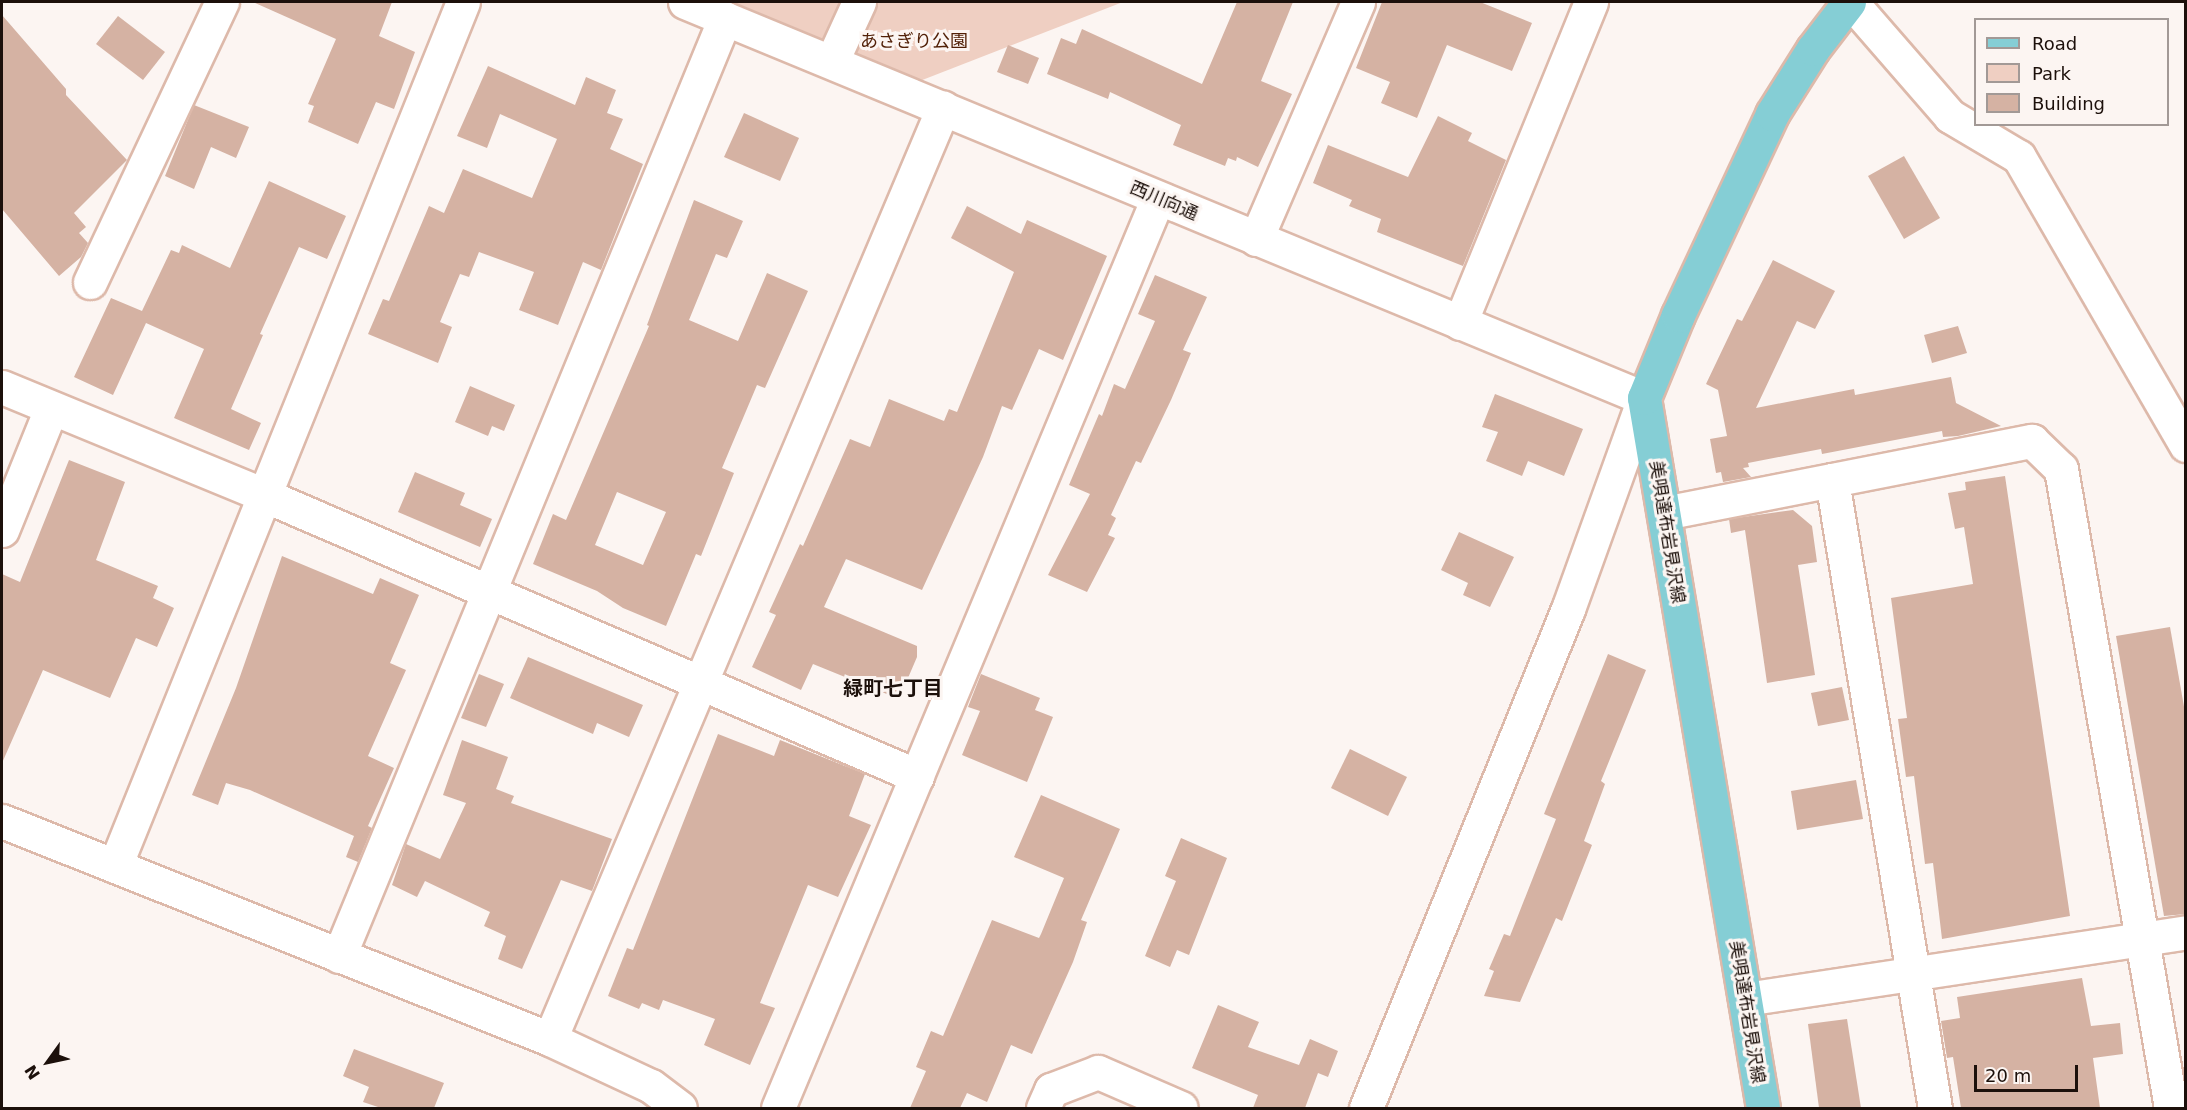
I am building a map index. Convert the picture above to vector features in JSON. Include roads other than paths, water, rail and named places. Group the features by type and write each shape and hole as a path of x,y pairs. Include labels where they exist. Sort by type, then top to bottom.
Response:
{"main road":[{"path":"1644,398 1772,114 1813,49 1850,2"},
{"name":"美唄達布岩見沢線","path":"1644,398 1763,1108"}],"street":[{"path":"90,282 222,2"},
{"path":"115,866 463,2"},
{"name":"西川向通","path":"685,2 1644,398"},
{"path":"832,61 859,2"},
{"path":"1256,239 1358,2"},
{"path":"1460,323 1591,2"},
{"path":"1850,2 1950,116 2019,157 2186,445"},
{"path":"339,956 725,18"},
{"path":"550,1039 943,108"},
{"path":"778,1108 1158,198"},
{"path":"2,387 264,495 917,776"},
{"path":"1366,1108 1568,609 1644,398"},
{"path":"2,530 51,409"},
{"path":"1664,513 2032,441 2061,469 2171,1108"},
{"path":"1832,480 1935,1108"},
{"path":"2,821 550,1039 651,1086 680,1108"},
{"path":"1745,999 2186,932"},
{"path":"1043,1108 1051,1090 1098,1072 1181,1108"}],"district":[{"name":"緑町七丁目","path":"893,688"}],"park label":[{"name":"あさぎり公園","path":"914,41"}]}
